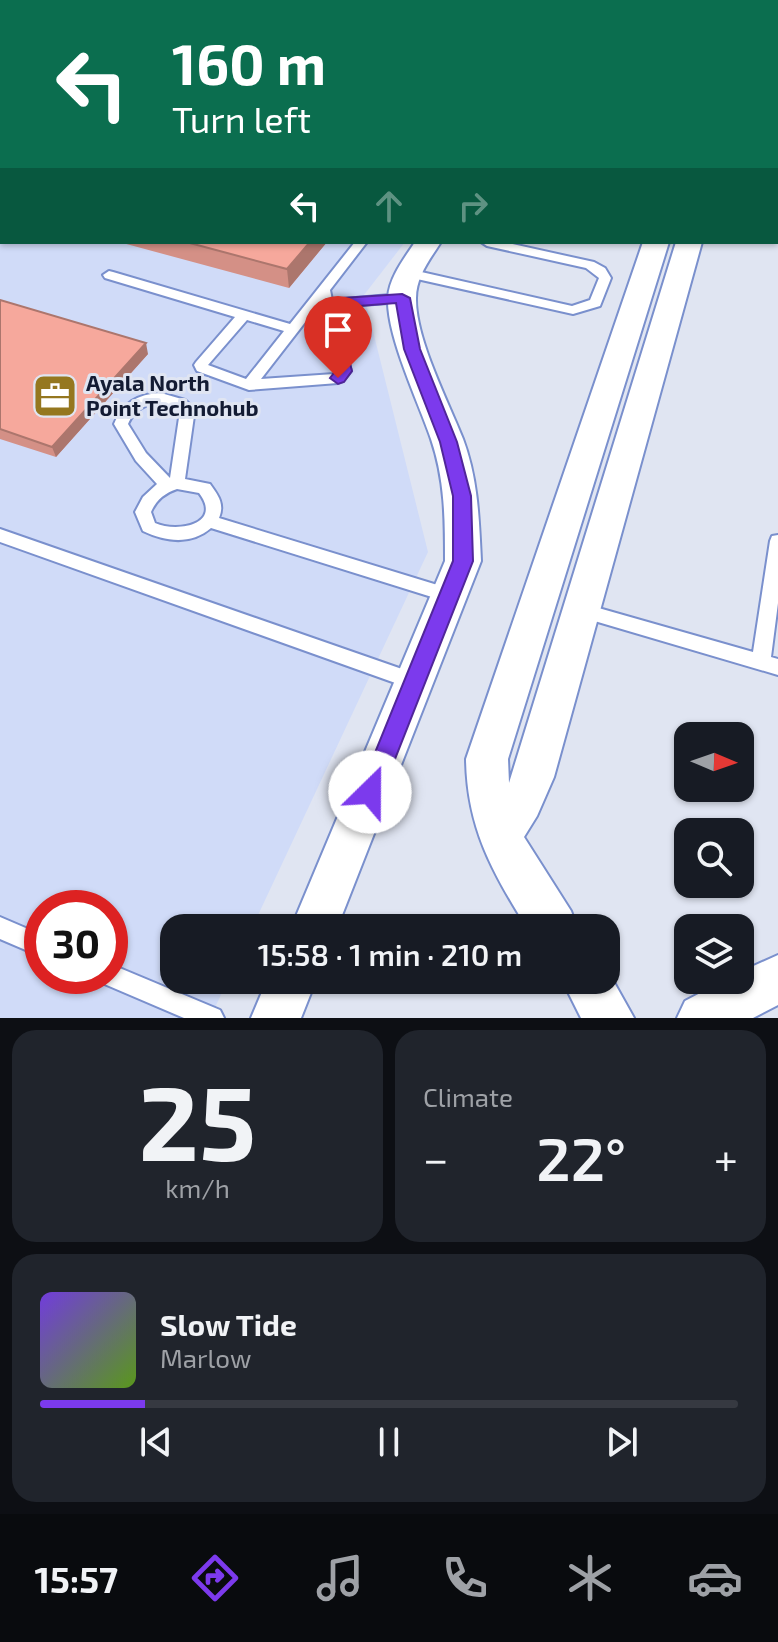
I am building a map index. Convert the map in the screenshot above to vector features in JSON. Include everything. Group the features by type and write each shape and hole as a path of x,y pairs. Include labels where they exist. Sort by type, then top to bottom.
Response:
{"street":[{"path":"320,914 463,561 462,496 448,442 412,349 405,286 427,244"},
{"path":"546,914 499,836 486,793 487,759 655,244"},
{"path":"499,836 522,802 533,777 688,244"},
{"path":"634,308 666,316"},
{"path":"570,498 609,508"},
{"path":"507,695 553,711"},
{"path":"702,1018 778,979"},
{"path":"276,1018 286,994"},
{"path":"594,994 609,1018"}],"lane":[{"path":"249,385 292,329 325,296 360,244"},
{"path":"325,296 405,286 573,310 595,303 605,278 601,271 590,265 496,244"},
{"path":"109,275 292,329"},
{"path":"244,315 201,366 249,385 338,378 343,375 325,296"},
{"path":"167,397 188,409 172,484 141,457 121,424 131,408 152,398 167,397"},
{"path":"172,484 194,484 211,494 214,512 201,528 179,536 168,536 149,527 143,512 146,503 172,484"},
{"path":"209,521 451,596"},
{"path":"0,535 415,682"},
{"path":"581,610 769,664 778,541"},
{"path":"0,928 24,938"},
{"path":"128,983 212,1018"}],"shaded area":[{"path":"0,244 403,244 364,295 428,552 259,914 160,914 160,994 221,994 210,1018 0,1018"}],"building":[{"path":"193,244 308,244 287,269"},
{"name":"Ayala North Point Technohub","path":"0,300 146,343 52,447 0,429"}],"place":[{"name":"Ayala North Point Technohub","path":"55,396"}],"route":[{"path":"338,378 344,371 327,304 402,298 412,349 448,442 462,496 463,561 370,792"}]}
